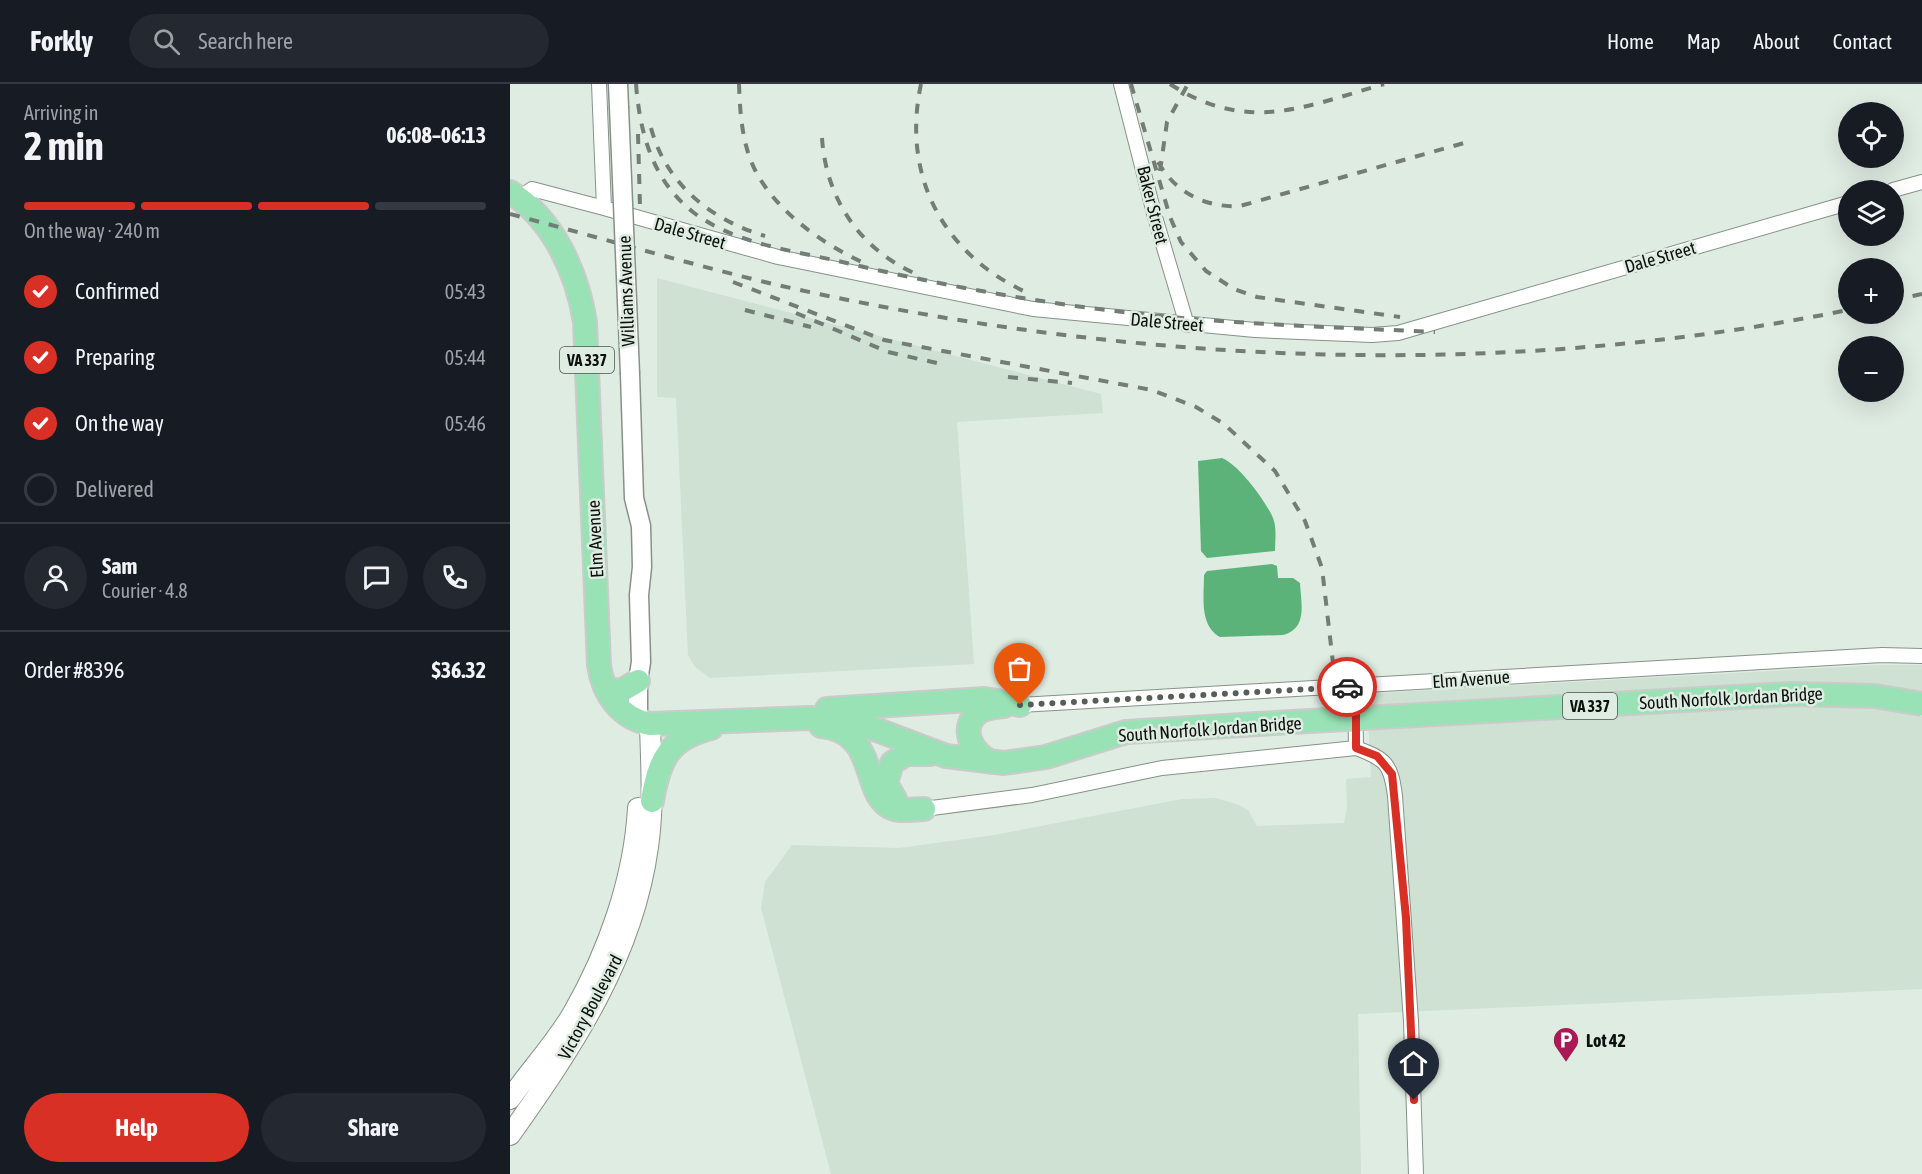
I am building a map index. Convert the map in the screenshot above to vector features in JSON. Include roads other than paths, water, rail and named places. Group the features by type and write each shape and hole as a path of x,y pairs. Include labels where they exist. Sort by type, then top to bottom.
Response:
{"main road":[{"name":"Elm Avenue","path":"514,195 539,218 558,243 581,295 586,334 600,665 605,687 617,706 644,723"},
{"path":"605,687 619,692 639,672"},
{"name":"South Norfolk Jordan Bridge","path":"999,763 1047,757 1126,732 1791,694 1875,696 1922,704"},
{"path":"644,723 816,718 985,699 1020,705"},
{"path":"999,763 979,756 971,746 969,733 971,721 978,713 989,708 1020,705"},
{"path":"816,718 828,727 844,734 863,754 878,796 887,806 898,810 924,809"},
{"name":"VA 337","path":"816,718 849,721 946,756 999,763"},
{"path":"652,801 659,768 674,746 695,732 731,722"},
{"name":"Victory Boulevard","path":"510,1099 573,1014 610,956 626,937 644,867 652,801 644,723"},
{"name":"Victory Boulevard","path":"510,1135 569,1050 593,1009 610,956 617,910 635,837 644,723"},
{"path":"871,773 873,754 882,731"},
{"path":"924,809 906,805 894,798 887,788 887,772 895,760 906,754 946,756"}],"street":[{"path":"599,84 604,208"},
{"name":"Williams Avenue","path":"618,84 634,498 641,526 639,672 646,679 644,723"},
{"name":"Baker Street","path":"1121,84 1155,217 1187,325"},
{"path":"1904,187 1922,182"},
{"name":"Dale Street","path":"514,195 532,189 778,257 885,281 1033,309 1187,325 1343,334 1398,333 1838,206"},
{"name":"Elm Avenue","path":"1020,705 1356,687 1577,671 1922,656"},
{"path":"1356,687 1356,748"},
{"path":"924,809 1032,795 1162,768 1356,748 1377,756 1392,774 1406,930 1416,1174"}],"railway":[{"path":"636,84 645,138 667,185 693,212 709,223 762,244 944,284 1087,308 1240,322 1435,332"},
{"path":"739,84 744,139 755,170 764,185 787,212 801,224 831,245 862,262"},
{"path":"921,84 916,118 918,151 924,181 936,210 952,235 974,258 1000,278 1030,294"},
{"path":"1131,84 1170,217 1181,242 1206,271 1234,289 1257,297 1400,317"},
{"path":"1170,84 1198,99 1225,108 1250,112 1301,107 1384,84"},
{"path":"1160,171 1167,122 1188,84"},
{"path":"651,128 668,166 679,183 693,197 709,210 727,220 765,236"},
{"path":"638,134 640,207"},
{"path":"822,138 830,181 849,219 877,250 914,273"},
{"path":"1158,162 1173,182 1192,196 1215,204 1240,206 1464,143"},
{"path":"510,214 773,284 906,311 1040,332 1175,346 1310,354 1445,355 1580,348 1714,333 1838,312"},
{"path":"733,282 884,340 1152,390 1196,407 1224,424 1275,471 1305,521 1322,568 1333,663"},
{"path":"1904,298 1922,294"},
{"path":"745,310 811,327"},
{"path":"796,313 888,352 946,365"},
{"path":"1008,377 1072,383"}],"place":[{"name":"Lot 42","path":"1566,1063"}]}
